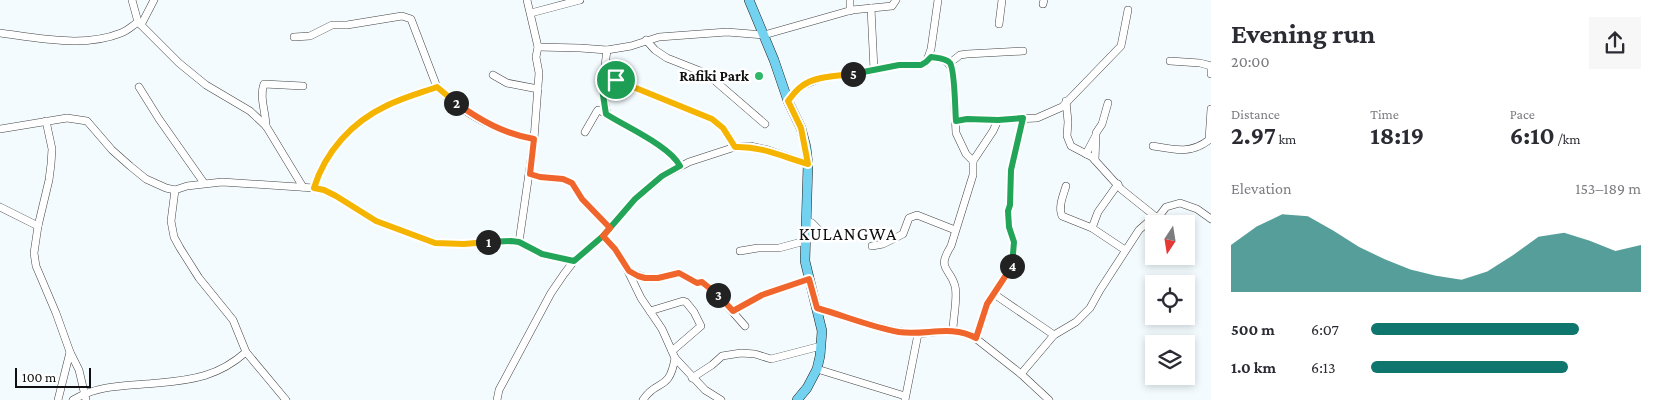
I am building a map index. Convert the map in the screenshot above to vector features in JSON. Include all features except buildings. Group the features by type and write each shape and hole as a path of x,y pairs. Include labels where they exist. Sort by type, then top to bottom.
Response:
{"main road":[{"path":"749,0 788,101 801,128 808,164 805,261 822,331 817,369 807,388 797,400"}],"street":[{"path":"132,0 139,24 192,75 250,111 266,126 303,187"},
{"path":"0,33 58,40 88,40 109,37 139,24 154,0"},
{"path":"519,242 530,174 539,73 536,57 538,47 527,0"},
{"path":"531,13 580,0"},
{"path":"850,0 850,11"},
{"path":"538,47 607,50 632,46 646,40 670,36 727,32 764,35 850,11 892,6 896,0"},
{"path":"788,101 802,86 820,78 899,65 921,65 926,62 929,58 938,0"},
{"path":"999,24 1002,0"},
{"path":"871,8 874,70"},
{"path":"956,121 967,119 1037,118 1062,107 1121,46 1128,10"},
{"path":"294,38 310,36 332,25 347,25 402,16 408,17 411,19 437,87 445,95 495,128 534,139"},
{"path":"646,40 655,50 667,58 700,71 714,80 765,124"},
{"path":"606,114 602,89 607,50"},
{"path":"950,63 960,55 1023,51"},
{"path":"929,58 945,60 950,63 953,72 956,132 966,154 973,161"},
{"path":"1170,61 1200,63 1211,67 1211,74"},
{"path":"604,74 712,119 723,128 735,147"},
{"path":"493,76 507,83 538,89"},
{"path":"266,126 262,102 262,87 264,84 304,86"},
{"path":"139,87 204,183"},
{"path":"314,188 326,160 339,142 360,122 385,106 437,87"},
{"path":"1066,101 1068,122 1066,136 1069,143 1073,148 1095,160 1121,189 1154,215"},
{"path":"1086,154 1102,124 1108,103"},
{"path":"1153,146 1172,150 1189,150 1204,144 1209,140 1211,109"},
{"path":"585,132 598,110 665,149 678,161 680,166"},
{"path":"0,129 28,126 67,118 87,120 112,150 146,179 175,190 204,183 222,182 314,188 324,190 336,196 376,221 435,243 519,242 542,254 574,261"},
{"path":"976,338 987,304 1011,268 1013,259 1014,242 1009,227 1008,211 1010,205 1011,170 1023,118"},
{"path":"953,330 955,286 946,270 944,256 951,246 974,174 973,161 998,120"},
{"path":"46,121 52,149 51,164 34,253 36,266 70,352 77,364 85,396"},
{"path":"1095,160 1096,133"},
{"path":"497,400 499,390 551,293 574,261 603,236 635,199 662,176 680,166 735,147 750,146 768,150 808,164"},
{"path":"530,174 563,179 572,183 582,199 610,228"},
{"path":"1092,228 1098,212 1118,184"},
{"path":"1066,186 1061,203 1060,213 1062,216 1092,228 1125,250"},
{"path":"175,190 171,212 174,237 196,274 233,320 246,352 286,400"},
{"path":"1158,215 1166,207 1180,203 1197,208 1211,219"},
{"path":"0,207 38,226"},
{"path":"1211,211 1211,219"},
{"path":"872,246 883,244 903,234 909,218 917,215 956,230"},
{"path":"806,220 823,234"},
{"path":"1021,374 1054,335 1084,315 1125,250 1139,230 1145,225"},
{"path":"603,236 615,249 629,271 638,292 662,328 673,354 692,378 705,390 721,400"},
{"path":"740,251 758,248 780,248 805,241"},
{"path":"629,271 638,276 652,279 679,273 697,283 702,282 733,311 745,326"},
{"path":"733,311 762,295 809,279"},
{"path":"994,294 1054,335"},
{"path":"643,400 646,395 665,383 670,377 673,354 700,326 694,312 683,301 650,311"},
{"path":"817,308 896,331 918,334 953,330 976,338 1021,374 1049,400"},
{"path":"817,369 905,398 918,334"},
{"path":"692,378 722,356 741,353 755,354 771,359 821,346"},
{"path":"58,400 70,352"},
{"path":"73,400 109,387 159,384 208,375 235,362 246,352"},
{"path":"62,400 68,400"}],"place":[{"name":"Rafiki Park","path":"759,76"}],"district":[{"name":"KULANGWA","path":"848,234"}],"route":[{"path":"616,80 604,74 602,89 606,114 665,149 678,161 680,166 662,176 635,199 603,236 574,261 542,254 519,242 435,243 376,221 336,196 324,190 314,188 326,160 339,142 360,122 385,106 437,87 445,95 495,128 534,139 530,174 563,179 572,183 582,199 610,228 603,236 615,249 629,271 638,276 652,279 679,273 697,283 702,282 733,311 762,295 809,279 817,308 896,331 918,334 953,330 976,338 987,304 1011,268 1013,259 1014,242 1009,227 1008,211 1010,205 1011,170 1023,118 998,120 967,119 956,121 953,72 950,63 931,57 921,65 899,65 862,73 820,78 802,86 788,101 801,128 808,164 768,150 750,146 735,147 723,128 712,119 616,80"}]}
